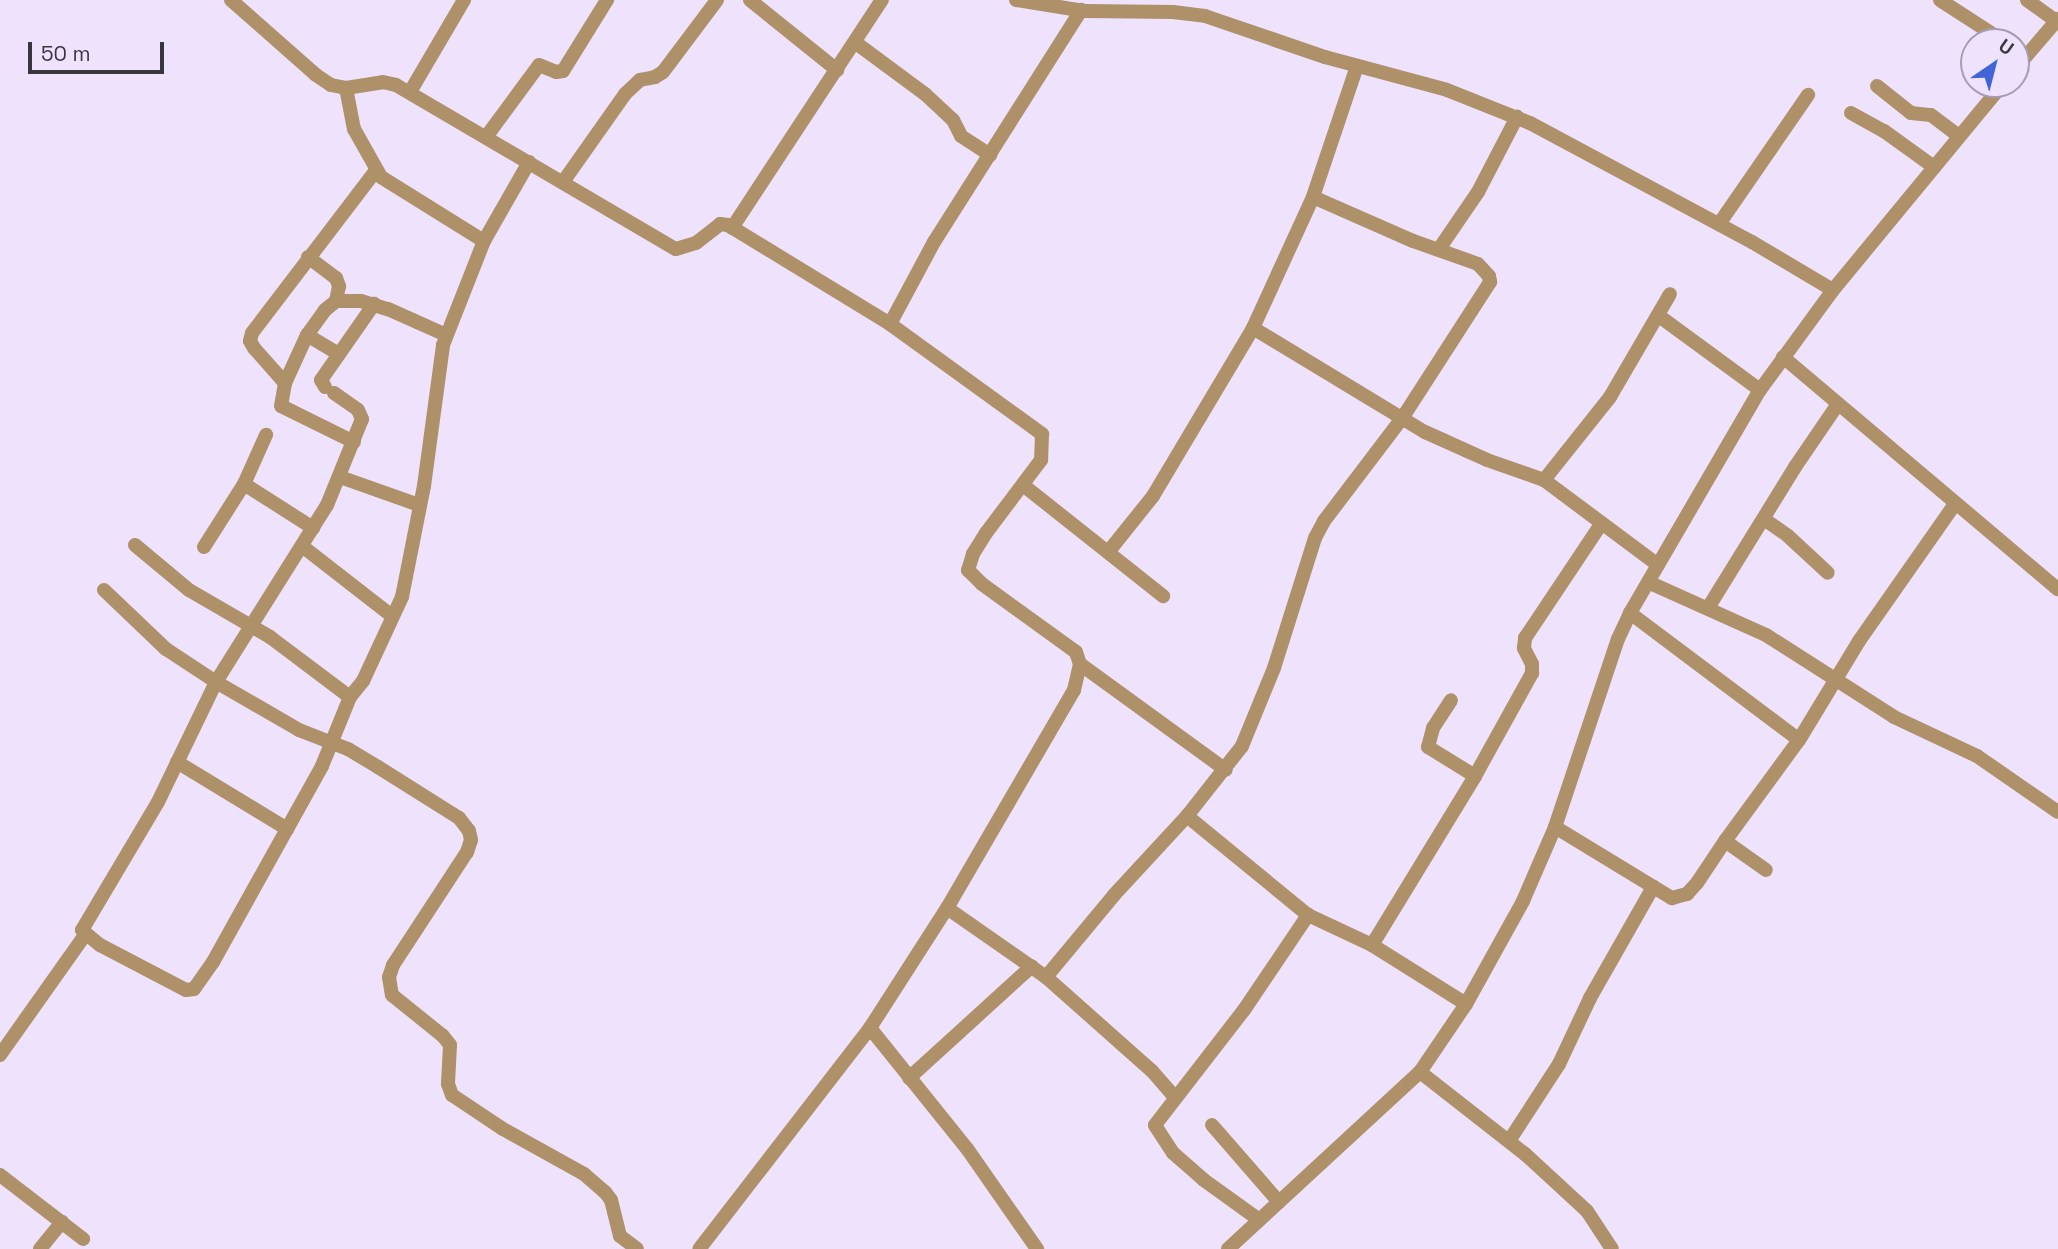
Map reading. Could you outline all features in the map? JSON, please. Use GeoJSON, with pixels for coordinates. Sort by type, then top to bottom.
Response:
{"type":"FeatureCollection","features":[{"type":"Feature","properties":{"kind":"street"},"geometry":{"type":"LineString","coordinates":[[231,0],[331,85],[346,88],[383,82],[410,92],[676,249],[696,243],[720,224],[732,228],[890,324],[1039,429],[1044,438],[1043,454],[986,533],[973,554],[968,570],[982,584],[1076,652],[1080,664],[1074,690],[947,908],[870,1028],[699,1249]]}},
{"type":"Feature","properties":{"kind":"street"},"geometry":{"type":"LineString","coordinates":[[410,92],[464,0]]}},
{"type":"Feature","properties":{"kind":"street"},"geometry":{"type":"LineString","coordinates":[[485,137],[539,65],[563,71],[607,0]]}},
{"type":"Feature","properties":{"kind":"street"},"geometry":{"type":"LineString","coordinates":[[563,182],[625,93],[640,80],[655,78],[663,72],[717,0]]}},
{"type":"Feature","properties":{"kind":"street"},"geometry":{"type":"LineString","coordinates":[[750,0],[837,70]]}},
{"type":"Feature","properties":{"kind":"street"},"geometry":{"type":"LineString","coordinates":[[732,228],[882,0]]}},
{"type":"Feature","properties":{"kind":"street"},"geometry":{"type":"LineString","coordinates":[[1016,0],[1081,10],[1173,12],[1205,16],[1357,66],[1447,90],[1517,117],[1719,223],[1833,290]]}},
{"type":"Feature","properties":{"kind":"street"},"geometry":{"type":"LineString","coordinates":[[1940,0],[1983,28]]}},
{"type":"Feature","properties":{"kind":"street"},"geometry":{"type":"LineString","coordinates":[[2027,0],[2057,20],[2030,48]]}},
{"type":"Feature","properties":{"kind":"street"},"geometry":{"type":"LineString","coordinates":[[890,324],[934,242],[1081,10]]}},
{"type":"Feature","properties":{"kind":"street"},"geometry":{"type":"LineString","coordinates":[[856,43],[902,75],[953,120],[961,136],[990,155]]}},
{"type":"Feature","properties":{"kind":"street"},"geometry":{"type":"LineString","coordinates":[[1109,551],[1153,496],[1253,328],[1313,197],[1357,66]]}},
{"type":"Feature","properties":{"kind":"street"},"geometry":{"type":"LineString","coordinates":[[1877,86],[1911,113],[1931,115],[1959,136]]}},
{"type":"Feature","properties":{"kind":"street"},"geometry":{"type":"LineString","coordinates":[[346,88],[354,129],[376,170],[387,181],[484,241]]}},
{"type":"Feature","properties":{"kind":"street"},"geometry":{"type":"LineString","coordinates":[[1719,223],[1808,95]]}},
{"type":"Feature","properties":{"kind":"street"},"geometry":{"type":"LineString","coordinates":[[1228,1249],[1420,1072],[1466,1004],[1523,901],[1555,827],[1618,639],[1630,613],[1760,390],[1783,357],[1833,290],[1991,98]]}},
{"type":"Feature","properties":{"kind":"street"},"geometry":{"type":"LineString","coordinates":[[1851,113],[1884,131],[1934,167]]}},
{"type":"Feature","properties":{"kind":"street"},"geometry":{"type":"LineString","coordinates":[[1439,249],[1489,173],[1517,117]]}},
{"type":"Feature","properties":{"kind":"street"},"geometry":{"type":"LineString","coordinates":[[374,304],[321,380],[360,414],[362,419],[340,477],[313,528],[216,682],[158,802],[82,930],[85,935],[150,973],[186,990],[194,989],[214,962],[287,828],[332,744],[350,697],[363,681],[404,588],[419,505],[434,394],[446,335],[484,241],[529,162]]}},
{"type":"Feature","properties":{"kind":"street"},"geometry":{"type":"LineString","coordinates":[[285,383],[250,341],[255,327],[376,170]]}},
{"type":"Feature","properties":{"kind":"street"},"geometry":{"type":"LineString","coordinates":[[1046,977],[1114,895],[1226,770],[1251,729],[1315,538],[1324,521],[1403,417],[1490,282],[1489,276],[1478,264],[1377,226],[1313,197]]}},
{"type":"Feature","properties":{"kind":"street"},"geometry":{"type":"LineString","coordinates":[[308,257],[336,278],[339,286],[336,301],[325,310],[307,335],[285,383],[281,406],[354,442]]}},
{"type":"Feature","properties":{"kind":"street"},"geometry":{"type":"LineString","coordinates":[[1544,480],[1610,397],[1670,294]]}},
{"type":"Feature","properties":{"kind":"street"},"geometry":{"type":"LineString","coordinates":[[336,301],[374,304],[446,335]]}},
{"type":"Feature","properties":{"kind":"street"},"geometry":{"type":"LineString","coordinates":[[1659,316],[1760,390]]}},
{"type":"Feature","properties":{"kind":"street"},"geometry":{"type":"LineString","coordinates":[[1253,328],[1464,450],[1544,480],[1658,565]]}},
{"type":"Feature","properties":{"kind":"street"},"geometry":{"type":"LineString","coordinates":[[307,335],[339,354]]}},
{"type":"Feature","properties":{"kind":"street"},"geometry":{"type":"LineString","coordinates":[[1783,357],[2058,589]]}},
{"type":"Feature","properties":{"kind":"street"},"geometry":{"type":"LineString","coordinates":[[1708,608],[1838,404]]}},
{"type":"Feature","properties":{"kind":"street"},"geometry":{"type":"LineString","coordinates":[[204,547],[244,484],[266,435]]}},
{"type":"Feature","properties":{"kind":"street"},"geometry":{"type":"LineString","coordinates":[[340,477],[419,505]]}},
{"type":"Feature","properties":{"kind":"street"},"geometry":{"type":"LineString","coordinates":[[244,484],[313,528]]}},
{"type":"Feature","properties":{"kind":"street"},"geometry":{"type":"LineString","coordinates":[[1023,485],[1163,596]]}},
{"type":"Feature","properties":{"kind":"street"},"geometry":{"type":"LineString","coordinates":[[1555,827],[1672,898],[1687,894],[1798,740],[1836,677],[1955,504]]}},
{"type":"Feature","properties":{"kind":"street"},"geometry":{"type":"LineString","coordinates":[[1763,519],[1788,536],[1828,573]]}},
{"type":"Feature","properties":{"kind":"street"},"geometry":{"type":"LineString","coordinates":[[1372,945],[1475,776],[1532,673],[1532,664],[1524,648],[1525,638],[1601,524]]}},
{"type":"Feature","properties":{"kind":"street"},"geometry":{"type":"LineString","coordinates":[[135,545],[170,571],[189,590],[285,647],[350,697]]}},
{"type":"Feature","properties":{"kind":"street"},"geometry":{"type":"LineString","coordinates":[[302,546],[391,616]]}},
{"type":"Feature","properties":{"kind":"street"},"geometry":{"type":"LineString","coordinates":[[1648,582],[1766,635],[1836,677],[1858,696],[1894,717],[1977,756],[2058,812]]}},
{"type":"Feature","properties":{"kind":"street"},"geometry":{"type":"LineString","coordinates":[[104,590],[166,649],[216,682],[299,730],[348,749],[459,818],[470,831],[471,840],[467,852],[393,965],[389,977],[392,995],[443,1036],[450,1045],[448,1084],[452,1095],[503,1129],[584,1174],[611,1200],[620,1236],[637,1249]]}},
{"type":"Feature","properties":{"kind":"street"},"geometry":{"type":"LineString","coordinates":[[1630,613],[1798,740]]}},
{"type":"Feature","properties":{"kind":"street"},"geometry":{"type":"LineString","coordinates":[[1080,664],[1226,770]]}},
{"type":"Feature","properties":{"kind":"street"},"geometry":{"type":"LineString","coordinates":[[1451,700],[1433,728],[1428,747],[1475,776]]}},
{"type":"Feature","properties":{"kind":"street"},"geometry":{"type":"LineString","coordinates":[[177,762],[287,828]]}},
{"type":"Feature","properties":{"kind":"street"},"geometry":{"type":"LineString","coordinates":[[1187,816],[1307,915],[1372,945],[1466,1004]]}},
{"type":"Feature","properties":{"kind":"street"},"geometry":{"type":"LineString","coordinates":[[1726,841],[1766,870]]}},
{"type":"Feature","properties":{"kind":"street"},"geometry":{"type":"LineString","coordinates":[[1508,1142],[1559,1064],[1590,998],[1653,887]]}},
{"type":"Feature","properties":{"kind":"street"},"geometry":{"type":"LineString","coordinates":[[947,908],[1046,977],[1153,1071],[1175,1097]]}},
{"type":"Feature","properties":{"kind":"street"},"geometry":{"type":"LineString","coordinates":[[1258,1219],[1204,1180],[1173,1153],[1159,1132],[1156,1120],[1244,1010],[1307,915]]}},
{"type":"Feature","properties":{"kind":"street"},"geometry":{"type":"LineString","coordinates":[[0,1055],[85,935]]}},
{"type":"Feature","properties":{"kind":"street"},"geometry":{"type":"LineString","coordinates":[[909,1078],[1032,966]]}},
{"type":"Feature","properties":{"kind":"street"},"geometry":{"type":"LineString","coordinates":[[870,1028],[968,1150],[1037,1249]]}},
{"type":"Feature","properties":{"kind":"street"},"geometry":{"type":"LineString","coordinates":[[1420,1072],[1508,1142],[1587,1211],[1612,1249]]}},
{"type":"Feature","properties":{"kind":"street"},"geometry":{"type":"LineString","coordinates":[[1212,1125],[1279,1202]]}},
{"type":"Feature","properties":{"kind":"street"},"geometry":{"type":"LineString","coordinates":[[0,1175],[83,1239]]}},
{"type":"Feature","properties":{"kind":"street"},"geometry":{"type":"LineString","coordinates":[[40,1249],[62,1222]]}}]}
